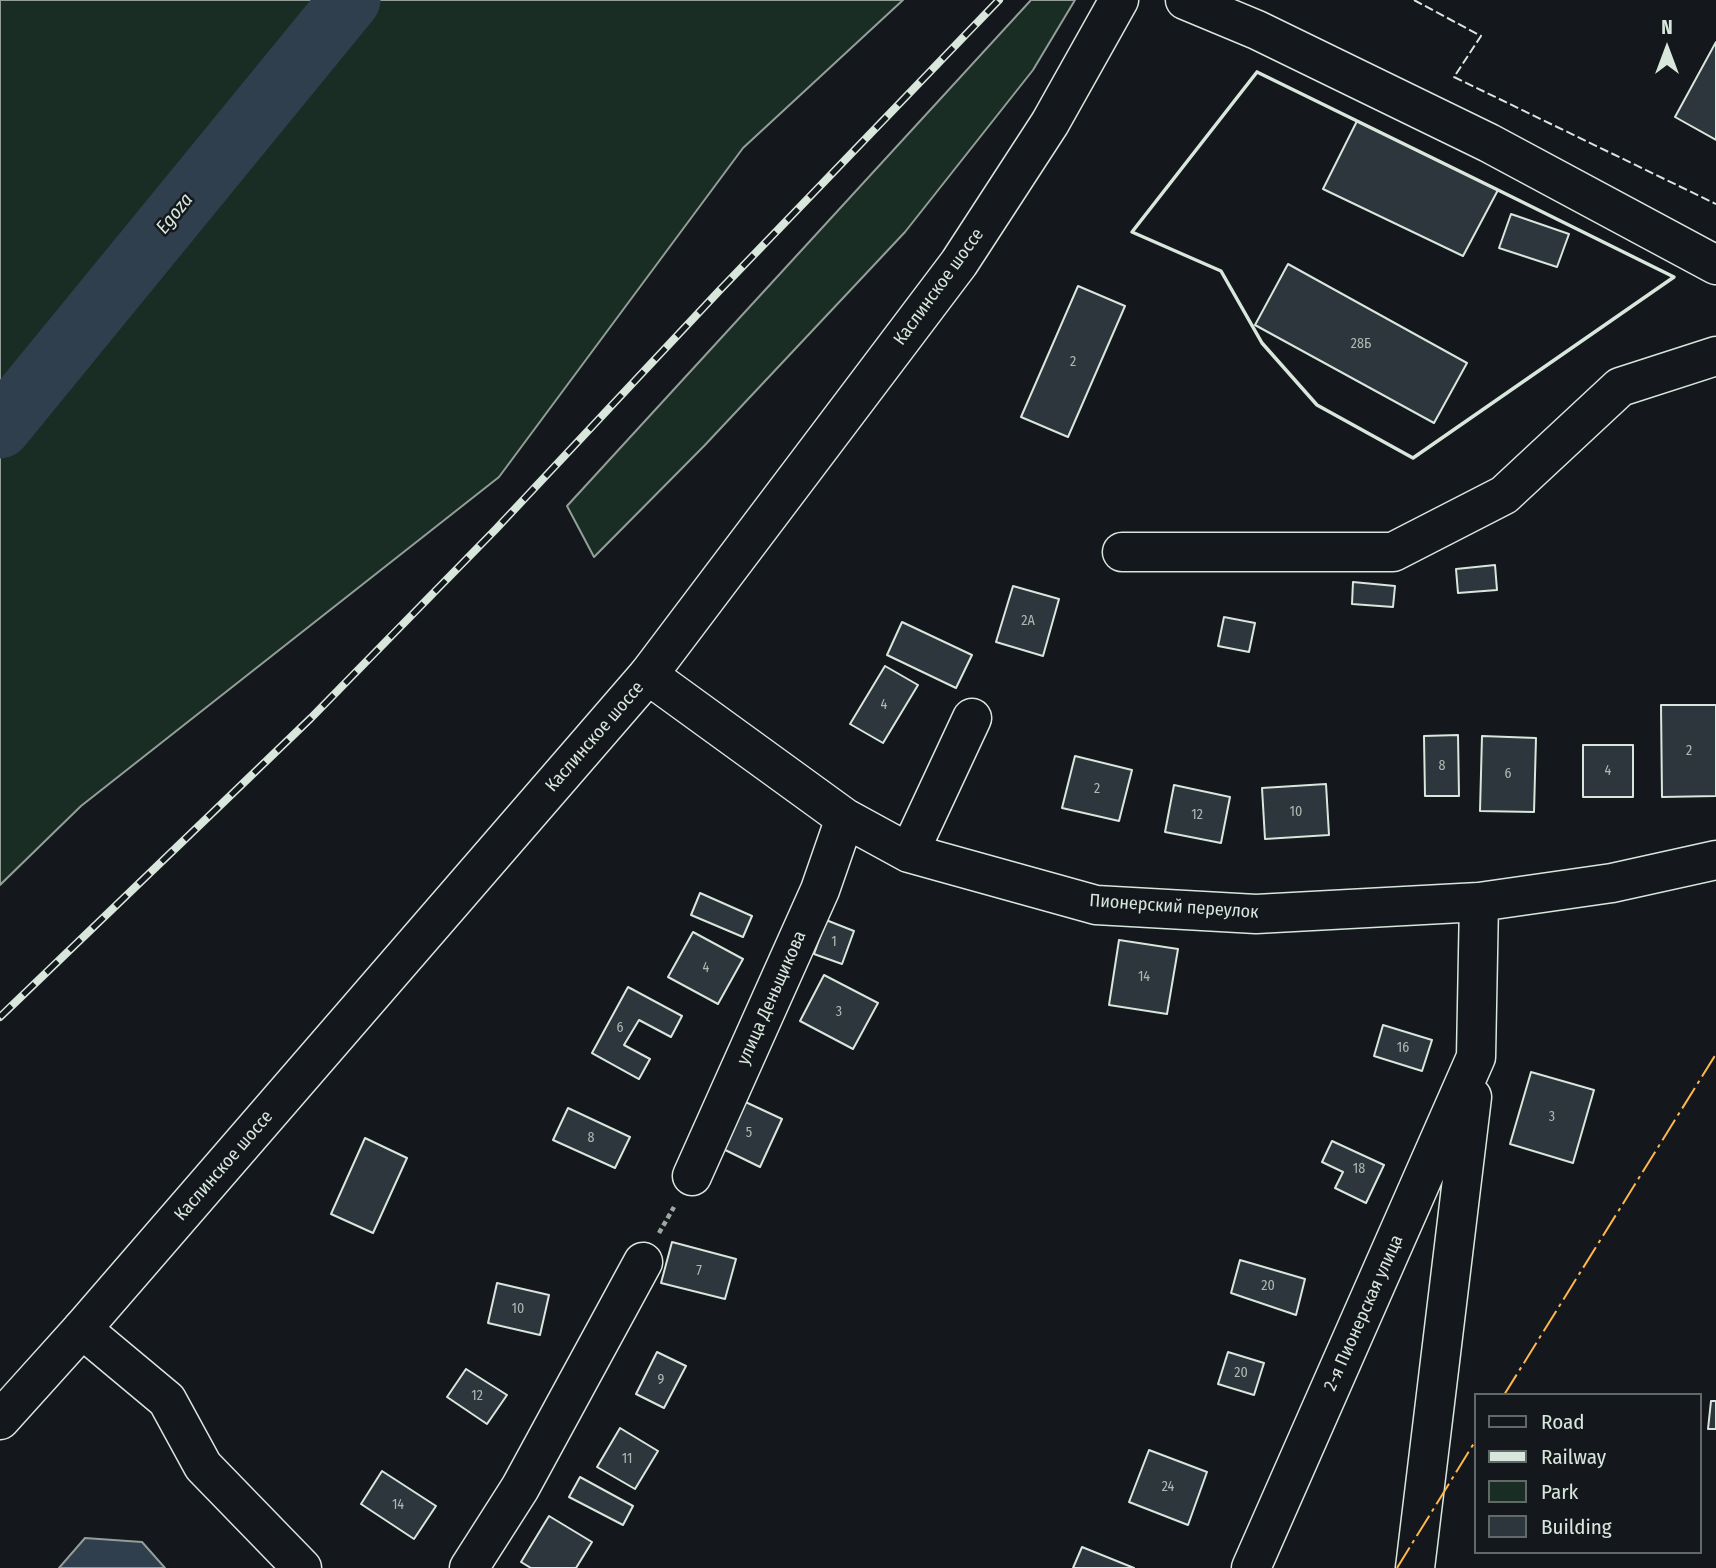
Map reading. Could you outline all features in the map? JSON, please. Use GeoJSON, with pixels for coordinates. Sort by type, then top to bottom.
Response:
{"type":"FeatureCollection","features":[{"type":"Feature","properties":{"kind":"street","name":"Каслинское шоссе"},"geometry":{"type":"LineString","coordinates":[[0,1420],[82,1329],[648,675],[959,263],[1050,123],[1119,0]]}},
{"type":"Feature","properties":{"kind":"street"},"geometry":{"type":"LineString","coordinates":[[1185,0],[1257,30],[1489,143],[1716,264]]}},
{"type":"Feature","properties":{"kind":"street"},"geometry":{"type":"LineString","coordinates":[[1122,552],[1393,552],[1504,495],[1620,387],[1716,356]]}},
{"type":"Feature","properties":{"kind":"street","name":"Пионерский переулок"},"geometry":{"type":"LineString","coordinates":[[648,675],[845,818],[909,853],[1096,905],[1256,914],[1479,902],[1612,883],[1716,860]]}},
{"type":"Feature","properties":{"kind":"street"},"geometry":{"type":"LineString","coordinates":[[909,853],[972,718]]}},
{"type":"Feature","properties":{"kind":"street","name":"улица Деньщикова"},"geometry":{"type":"LineString","coordinates":[[692,1176],[820,890],[845,818]]}},
{"type":"Feature","properties":{"kind":"street","name":"2-я Пионерская улица"},"geometry":{"type":"LineString","coordinates":[[1415,1568],[1476,1057],[1479,902]]}},
{"type":"Feature","properties":{"kind":"street","name":"2-я Пионерская улица"},"geometry":{"type":"LineString","coordinates":[[1251,1568],[1476,1057]]}},
{"type":"Feature","properties":{"kind":"street"},"geometry":{"type":"LineString","coordinates":[[470,1568],[520,1488],[643,1262]]}},
{"type":"Feature","properties":{"kind":"street"},"geometry":{"type":"LineString","coordinates":[[82,1329],[167,1400],[203,1466],[302,1568]]}},
{"type":"Feature","properties":{"kind":"path"},"geometry":{"type":"LineString","coordinates":[[643,1262],[692,1176]]}},
{"type":"Feature","properties":{"kind":"green space"},"geometry":{"type":"Polygon","coordinates":[[[0,0],[903,0],[743,148],[499,477],[81,806],[0,885],[0,0]]]}},
{"type":"Feature","properties":{"kind":"green space"},"geometry":{"type":"Polygon","coordinates":[[[1031,0],[1075,0],[1033,70],[905,232],[704,446],[594,557],[567,506],[1031,0]]]}},
{"type":"Feature","properties":{"kind":"water"},"geometry":{"type":"Polygon","coordinates":[[[85,1538],[142,1542],[165,1568],[59,1568],[85,1538]]]}},
{"type":"Feature","properties":{"kind":"building"},"geometry":{"type":"Polygon","coordinates":[[[1716,42],[1716,140],[1675,117],[1716,42]]]}},
{"type":"Feature","properties":{"kind":"building"},"geometry":{"type":"Polygon","coordinates":[[[1357,121],[1498,190],[1463,256],[1323,189],[1357,121]]]}},
{"type":"Feature","properties":{"kind":"building"},"geometry":{"type":"Polygon","coordinates":[[[1511,214],[1569,234],[1557,267],[1499,248],[1511,214]]]}},
{"type":"Feature","properties":{"kind":"building"},"geometry":{"type":"Polygon","coordinates":[[[1288,264],[1467,363],[1434,423],[1255,325],[1288,264]]]}},
{"type":"Feature","properties":{"kind":"building"},"geometry":{"type":"Polygon","coordinates":[[[1078,286],[1125,306],[1068,437],[1021,417],[1078,286]]]}},
{"type":"Feature","properties":{"kind":"building"},"geometry":{"type":"Polygon","coordinates":[[[1495,565],[1497,590],[1458,593],[1456,569],[1495,565]]]}},
{"type":"Feature","properties":{"kind":"building"},"geometry":{"type":"Polygon","coordinates":[[[1353,582],[1395,586],[1393,607],[1352,604],[1353,582]]]}},
{"type":"Feature","properties":{"kind":"building"},"geometry":{"type":"Polygon","coordinates":[[[1013,586],[1059,599],[1043,656],[996,642],[1013,586]]]}},
{"type":"Feature","properties":{"kind":"building"},"geometry":{"type":"Polygon","coordinates":[[[1224,617],[1255,623],[1249,652],[1218,646],[1224,617]]]}},
{"type":"Feature","properties":{"kind":"building"},"geometry":{"type":"Polygon","coordinates":[[[902,622],[972,655],[956,688],[887,655],[902,622]]]}},
{"type":"Feature","properties":{"kind":"building"},"geometry":{"type":"Polygon","coordinates":[[[885,666],[918,685],[883,743],[850,724],[885,666]]]}},
{"type":"Feature","properties":{"kind":"building"},"geometry":{"type":"Polygon","coordinates":[[[1661,705],[1716,705],[1716,796],[1662,797],[1661,705]]]}},
{"type":"Feature","properties":{"kind":"building"},"geometry":{"type":"Polygon","coordinates":[[[1458,735],[1459,796],[1425,796],[1424,736],[1458,735]]]}},
{"type":"Feature","properties":{"kind":"building"},"geometry":{"type":"Polygon","coordinates":[[[1482,736],[1536,738],[1534,812],[1480,811],[1482,736]]]}},
{"type":"Feature","properties":{"kind":"building"},"geometry":{"type":"Polygon","coordinates":[[[1583,745],[1633,745],[1633,797],[1583,797],[1583,745]]]}},
{"type":"Feature","properties":{"kind":"building"},"geometry":{"type":"Polygon","coordinates":[[[1075,756],[1132,770],[1119,821],[1062,808],[1075,756]]]}},
{"type":"Feature","properties":{"kind":"building"},"geometry":{"type":"Polygon","coordinates":[[[1326,784],[1329,835],[1265,839],[1262,788],[1326,784]]]}},
{"type":"Feature","properties":{"kind":"building"},"geometry":{"type":"Polygon","coordinates":[[[1174,785],[1230,797],[1221,843],[1165,832],[1174,785]]]}},
{"type":"Feature","properties":{"kind":"building"},"geometry":{"type":"Polygon","coordinates":[[[700,893],[752,916],[743,937],[691,915],[700,893]]]}},
{"type":"Feature","properties":{"kind":"building"},"geometry":{"type":"Polygon","coordinates":[[[826,920],[854,931],[842,964],[814,954],[826,920]]]}},
{"type":"Feature","properties":{"kind":"building"},"geometry":{"type":"Polygon","coordinates":[[[693,932],[743,959],[718,1004],[668,977],[693,932]]]}},
{"type":"Feature","properties":{"kind":"building"},"geometry":{"type":"Polygon","coordinates":[[[1119,940],[1178,949],[1167,1014],[1109,1005],[1119,940]]]}},
{"type":"Feature","properties":{"kind":"building"},"geometry":{"type":"Polygon","coordinates":[[[824,975],[878,1003],[853,1049],[800,1021],[824,975]]]}},
{"type":"Feature","properties":{"kind":"building"},"geometry":{"type":"Polygon","coordinates":[[[628,987],[682,1016],[671,1037],[639,1020],[624,1045],[650,1059],[639,1079],[592,1053],[628,987]]]}},
{"type":"Feature","properties":{"kind":"building"},"geometry":{"type":"Polygon","coordinates":[[[1383,1025],[1432,1040],[1422,1071],[1374,1056],[1383,1025]]]}},
{"type":"Feature","properties":{"kind":"building"},"geometry":{"type":"Polygon","coordinates":[[[1531,1072],[1594,1090],[1573,1163],[1510,1144],[1531,1072]]]}},
{"type":"Feature","properties":{"kind":"building"},"geometry":{"type":"Polygon","coordinates":[[[739,1099],[782,1119],[760,1167],[717,1146],[739,1099]]]}},
{"type":"Feature","properties":{"kind":"building"},"geometry":{"type":"Polygon","coordinates":[[[568,1108],[630,1137],[615,1168],[553,1140],[568,1108]]]}},
{"type":"Feature","properties":{"kind":"building"},"geometry":{"type":"Polygon","coordinates":[[[365,1138],[407,1158],[373,1233],[331,1214],[365,1138]]]}},
{"type":"Feature","properties":{"kind":"building"},"geometry":{"type":"Polygon","coordinates":[[[1332,1141],[1384,1165],[1366,1203],[1335,1188],[1343,1172],[1322,1162],[1332,1141]]]}},
{"type":"Feature","properties":{"kind":"building"},"geometry":{"type":"Polygon","coordinates":[[[672,1242],[736,1259],[725,1299],[661,1283],[672,1242]]]}},
{"type":"Feature","properties":{"kind":"building"},"geometry":{"type":"Polygon","coordinates":[[[1240,1260],[1305,1279],[1296,1315],[1231,1293],[1240,1260]]]}},
{"type":"Feature","properties":{"kind":"building"},"geometry":{"type":"Polygon","coordinates":[[[497,1283],[549,1295],[540,1335],[488,1323],[497,1283]]]}},
{"type":"Feature","properties":{"kind":"building"},"geometry":{"type":"Polygon","coordinates":[[[657,1352],[686,1366],[664,1408],[636,1394],[657,1352]]]}},
{"type":"Feature","properties":{"kind":"building"},"geometry":{"type":"Polygon","coordinates":[[[1228,1352],[1264,1363],[1254,1395],[1218,1384],[1228,1352]]]}},
{"type":"Feature","properties":{"kind":"building"},"geometry":{"type":"Polygon","coordinates":[[[466,1369],[507,1395],[487,1424],[447,1397],[466,1369]]]}},
{"type":"Feature","properties":{"kind":"building"},"geometry":{"type":"Polygon","coordinates":[[[1711,1401],[1716,1401],[1716,1429],[1708,1429],[1711,1401]]]}},
{"type":"Feature","properties":{"kind":"building"},"geometry":{"type":"Polygon","coordinates":[[[620,1428],[658,1451],[635,1489],[597,1467],[620,1428]]]}},
{"type":"Feature","properties":{"kind":"building"},"geometry":{"type":"Polygon","coordinates":[[[1149,1450],[1207,1472],[1188,1525],[1129,1502],[1149,1450]]]}},
{"type":"Feature","properties":{"kind":"building"},"geometry":{"type":"Polygon","coordinates":[[[382,1471],[436,1506],[414,1539],[361,1504],[382,1471]]]}},
{"type":"Feature","properties":{"kind":"building"},"geometry":{"type":"Polygon","coordinates":[[[580,1477],[633,1506],[623,1525],[569,1497],[580,1477]]]}},
{"type":"Feature","properties":{"kind":"building"},"geometry":{"type":"Polygon","coordinates":[[[549,1516],[592,1542],[576,1568],[531,1568],[521,1562],[549,1516]]]}},
{"type":"Feature","properties":{"kind":"building"},"geometry":{"type":"Polygon","coordinates":[[[1082,1547],[1134,1568],[1073,1568],[1082,1547]]]}},
{"type":"Feature","properties":{"kind":"waterway","name":"Egoza"},"geometry":{"type":"LineString","coordinates":[[0,428],[350,0]]}},
{"type":"Feature","properties":{"kind":"railway"},"geometry":{"type":"LineString","coordinates":[[0,1017],[311,718],[496,529],[719,291],[999,0]]}},
{"type":"Feature","properties":{"kind":"fence"},"geometry":{"type":"LineString","coordinates":[[1414,0],[1481,36],[1454,77],[1716,204]]}},
{"type":"Feature","properties":{"kind":"wall"},"geometry":{"type":"LineString","coordinates":[[1257,72],[1498,190],[1674,277],[1413,458],[1317,405],[1262,343],[1221,271],[1132,232],[1257,72]]}},
{"type":"Feature","properties":{"kind":"power"},"geometry":{"type":"LineString","coordinates":[[1505,1393],[1716,1054]]}},
{"type":"Feature","properties":{"kind":"power"},"geometry":{"type":"LineString","coordinates":[[1397,1568],[1474,1443]]}}]}
